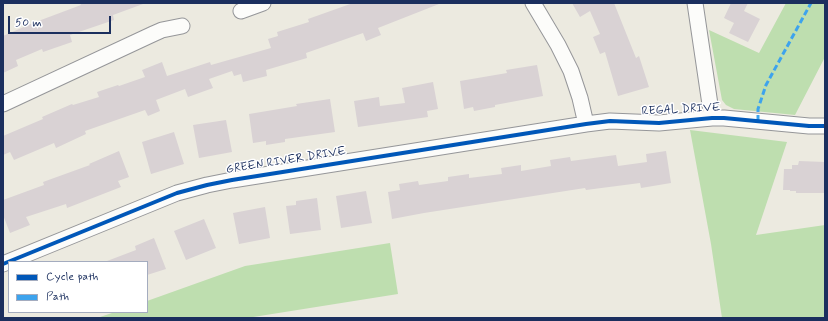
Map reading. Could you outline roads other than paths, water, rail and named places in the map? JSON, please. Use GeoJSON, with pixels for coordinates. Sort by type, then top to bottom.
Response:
{"type":"FeatureCollection","features":[{"type":"Feature","properties":{"kind":"street"},"geometry":{"type":"LineString","coordinates":[[241,11],[263,3]]}},
{"type":"Feature","properties":{"kind":"street"},"geometry":{"type":"LineString","coordinates":[[533,3],[558,45],[571,71],[580,98],[586,124]]}},
{"type":"Feature","properties":{"kind":"street"},"geometry":{"type":"LineString","coordinates":[[695,3],[712,118]]}},
{"type":"Feature","properties":{"kind":"street"},"geometry":{"type":"LineString","coordinates":[[3,104],[162,30],[182,26]]}},
{"type":"Feature","properties":{"kind":"street","name":"REGAL DRIVE"},"geometry":{"type":"LineString","coordinates":[[586,124],[610,121],[659,123],[712,118],[825,126]]}},
{"type":"Feature","properties":{"kind":"street","name":"GREEN RIVER DRIVE"},"geometry":{"type":"LineString","coordinates":[[10,261],[177,193],[207,185],[239,178],[586,124]]}}]}
